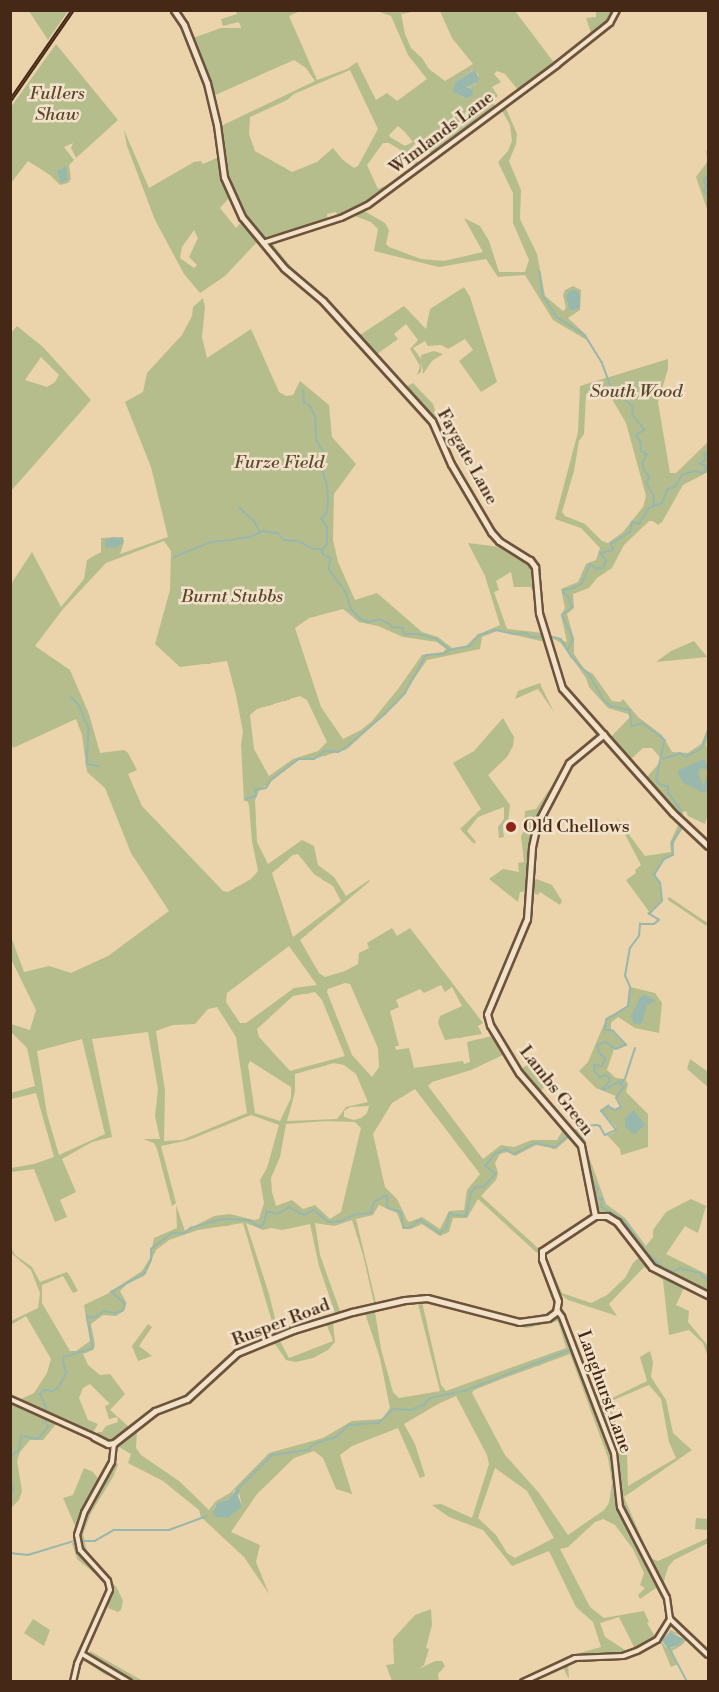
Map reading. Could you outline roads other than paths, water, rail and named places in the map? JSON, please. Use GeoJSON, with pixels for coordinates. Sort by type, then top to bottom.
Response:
{"type":"FeatureCollection","features":[{"type":"Feature","properties":{"kind":"street","name":"Faygate Lane"},"geometry":{"type":"LineString","coordinates":[[174,10],[187,33],[210,92],[225,181],[241,215],[286,270],[323,301],[432,421],[451,464],[491,532],[502,543],[534,564],[539,610],[562,688],[681,820],[708,846]]}},
{"type":"Feature","properties":{"kind":"street","name":"Wimlands Lane"},"geometry":{"type":"LineString","coordinates":[[262,243],[341,218],[368,205],[557,65],[610,22],[617,10]]}},
{"type":"Feature","properties":{"kind":"street","name":"Lambs Green"},"geometry":{"type":"LineString","coordinates":[[595,1216],[584,1153],[573,1133],[519,1073],[490,1025],[487,1014],[527,919],[533,842],[537,824],[568,763],[604,734]]}},
{"type":"Feature","properties":{"kind":"street"},"geometry":{"type":"LineString","coordinates":[[556,1310],[556,1294],[542,1259],[542,1251],[595,1216],[606,1216],[617,1222],[652,1267],[708,1295]]}},
{"type":"Feature","properties":{"kind":"street","name":"Rusper Road"},"geometry":{"type":"LineString","coordinates":[[114,1443],[155,1411],[178,1404],[190,1397],[237,1353],[312,1323],[376,1305],[420,1298],[438,1299],[522,1323],[545,1319],[556,1310]]}},
{"type":"Feature","properties":{"kind":"street","name":"Langhurst Lane"},"geometry":{"type":"LineString","coordinates":[[556,1310],[562,1317],[613,1448],[621,1509],[667,1598],[670,1619]]}},
{"type":"Feature","properties":{"kind":"street"},"geometry":{"type":"LineString","coordinates":[[10,1399],[108,1443],[114,1443],[112,1462],[84,1512],[77,1535],[80,1550],[110,1585],[76,1664],[73,1682]]}},
{"type":"Feature","properties":{"kind":"street"},"geometry":{"type":"LineString","coordinates":[[523,1682],[575,1658],[628,1655],[655,1641],[670,1619],[708,1655]]}},
{"type":"Feature","properties":{"kind":"street"},"geometry":{"type":"LineString","coordinates":[[666,1626],[675,1624]]}},
{"type":"Feature","properties":{"kind":"street"},"geometry":{"type":"LineString","coordinates":[[82,1654],[129,1682]]}},
{"type":"Feature","properties":{"kind":"water"},"geometry":{"type":"Polygon","coordinates":[[[474,70],[479,77],[477,83],[466,87],[473,89],[472,96],[465,98],[453,92],[455,82],[474,70]]]}},
{"type":"Feature","properties":{"kind":"water"},"geometry":{"type":"Polygon","coordinates":[[[66,166],[68,180],[61,183],[57,171],[66,166]]]}},
{"type":"Feature","properties":{"kind":"water"},"geometry":{"type":"Polygon","coordinates":[[[571,290],[578,291],[580,296],[580,307],[573,311],[569,309],[566,296],[571,290]]]}},
{"type":"Feature","properties":{"kind":"water"},"geometry":{"type":"Polygon","coordinates":[[[112,537],[123,539],[123,543],[115,548],[105,547],[105,541],[112,537]]]}},
{"type":"Feature","properties":{"kind":"water"},"geometry":{"type":"Polygon","coordinates":[[[704,759],[708,770],[701,768],[698,772],[703,786],[708,773],[708,789],[704,793],[683,783],[677,771],[704,759]]]}},
{"type":"Feature","properties":{"kind":"water"},"geometry":{"type":"Polygon","coordinates":[[[645,995],[656,1001],[647,1005],[642,1023],[634,1024],[631,1016],[640,997],[645,995]]]}},
{"type":"Feature","properties":{"kind":"water"},"geometry":{"type":"Polygon","coordinates":[[[634,1110],[645,1125],[634,1135],[625,1126],[625,1118],[634,1110]]]}},
{"type":"Feature","properties":{"kind":"water"},"geometry":{"type":"Polygon","coordinates":[[[238,1487],[240,1489],[238,1496],[242,1506],[228,1518],[216,1517],[213,1512],[217,1503],[229,1499],[238,1487]]]}},
{"type":"Feature","properties":{"kind":"water"},"geometry":{"type":"Polygon","coordinates":[[[670,1632],[684,1639],[677,1646],[667,1648],[662,1640],[670,1632]]]}},
{"type":"Feature","properties":{"kind":"waterway"},"geometry":{"type":"LineString","coordinates":[[708,176],[704,181],[707,186],[704,190],[708,196]]}},
{"type":"Feature","properties":{"kind":"waterway"},"geometry":{"type":"LineString","coordinates":[[540,272],[543,295],[557,317],[585,335],[602,362],[611,387],[621,388],[623,398],[633,406],[633,415],[645,430],[636,436],[641,442],[641,451],[647,454],[643,463],[644,470],[650,477],[647,483],[654,496],[654,506]]}},
{"type":"Feature","properties":{"kind":"waterway"},"geometry":{"type":"LineString","coordinates":[[234,539],[250,537],[263,531],[278,533],[284,540],[298,541],[314,549],[323,549],[327,544],[327,527],[321,519],[326,514],[327,486],[320,463],[326,458],[316,440],[315,417],[310,406],[304,403],[303,390]]}},
{"type":"Feature","properties":{"kind":"waterway"},"geometry":{"type":"LineString","coordinates":[[568,649],[573,639],[562,615],[572,607],[568,597],[563,593],[564,590],[582,583],[590,564],[597,569],[603,568],[606,561],[600,553],[613,550],[611,544],[630,532],[632,522],[639,524],[649,508],[662,503],[668,489],[675,487],[682,475],[695,471],[703,473],[707,467],[700,464],[705,460],[704,455],[708,453]]}},
{"type":"Feature","properties":{"kind":"waterway"},"geometry":{"type":"LineString","coordinates":[[239,507],[255,522],[259,530]]}},
{"type":"Feature","properties":{"kind":"waterway"},"geometry":{"type":"LineString","coordinates":[[174,557],[211,542],[232,540]]}},
{"type":"Feature","properties":{"kind":"waterway"},"geometry":{"type":"LineString","coordinates":[[322,550],[324,555],[331,558],[329,569],[346,592],[352,610],[362,620],[370,622],[379,619],[392,627],[403,628],[405,634],[419,634],[437,639],[450,650]]}},
{"type":"Feature","properties":{"kind":"waterway"},"geometry":{"type":"LineString","coordinates":[[246,799],[256,796],[255,790],[266,788],[271,780],[299,759],[314,759],[325,751],[338,752],[344,749],[385,714],[405,693],[426,655],[443,654],[450,650],[470,646],[479,635],[496,630],[544,637]]}},
{"type":"Feature","properties":{"kind":"waterway"},"geometry":{"type":"LineString","coordinates":[[549,636],[561,639],[572,657],[591,677],[603,699],[611,706],[630,710],[632,726],[643,723],[665,740],[657,779],[659,784],[669,787],[668,792],[681,810],[681,818]]}},
{"type":"Feature","properties":{"kind":"waterway"},"geometry":{"type":"LineString","coordinates":[[71,697],[79,705],[89,729],[87,764],[99,766]]}},
{"type":"Feature","properties":{"kind":"waterway"},"geometry":{"type":"LineString","coordinates":[[663,759],[680,753],[686,757],[702,748],[708,730]]}},
{"type":"Feature","properties":{"kind":"waterway"},"geometry":{"type":"LineString","coordinates":[[575,1133],[585,1126],[596,1125],[600,1126],[605,1135],[616,1130],[601,1111],[608,1106],[615,1110],[621,1107],[616,1098],[624,1087],[619,1082],[605,1090],[602,1089],[609,1082],[609,1078],[606,1075],[600,1078],[595,1072],[594,1065],[602,1066],[605,1059],[599,1053],[597,1045],[606,1042],[616,1049],[626,1045],[613,1031],[605,1030],[606,1020],[628,1006],[630,987],[625,976],[630,948],[639,936],[640,924],[654,924],[659,920],[649,914],[662,901],[660,883],[654,875],[664,859],[673,855],[672,842],[681,829],[681,823]]}},
{"type":"Feature","properties":{"kind":"waterway"},"geometry":{"type":"LineString","coordinates":[[625,1079],[635,1049]]}},
{"type":"Feature","properties":{"kind":"waterway"},"geometry":{"type":"LineString","coordinates":[[582,1129],[593,1181],[598,1189],[596,1198],[602,1199],[602,1207],[625,1221],[647,1253],[662,1266]]}},
{"type":"Feature","properties":{"kind":"waterway"},"geometry":{"type":"LineString","coordinates":[[10,1457],[19,1450],[21,1436],[38,1439],[48,1427],[44,1419],[46,1408],[40,1394],[44,1390],[53,1391],[59,1387],[66,1373],[64,1357],[93,1348],[87,1316],[94,1318],[104,1311],[115,1313],[122,1311],[125,1304],[111,1292],[145,1273],[151,1260],[151,1249],[172,1233],[184,1233],[191,1228],[223,1219],[248,1220],[260,1227],[264,1223],[267,1211],[278,1214],[289,1207],[304,1215],[314,1210],[329,1222],[342,1221],[354,1215],[371,1213],[374,1202],[387,1195],[388,1208],[401,1212],[404,1228],[409,1228],[420,1220],[440,1233],[447,1227],[449,1214],[466,1216],[471,1193],[476,1187],[483,1187],[496,1174],[485,1166],[495,1154],[506,1149],[514,1154],[536,1143],[555,1147],[570,1134]]}},
{"type":"Feature","properties":{"kind":"waterway"},"geometry":{"type":"LineString","coordinates":[[667,1269],[674,1272],[680,1268],[700,1273],[708,1281]]}},
{"type":"Feature","properties":{"kind":"waterway"},"geometry":{"type":"LineString","coordinates":[[240,1487],[272,1455],[308,1450],[314,1444],[336,1437],[349,1425],[379,1423],[393,1409],[411,1410],[424,1405],[430,1398],[464,1391],[570,1350]]}},
{"type":"Feature","properties":{"kind":"waterway"},"geometry":{"type":"LineString","coordinates":[[10,1471],[14,1491],[10,1496]]}},
{"type":"Feature","properties":{"kind":"waterway"},"geometry":{"type":"LineString","coordinates":[[79,1541],[95,1541],[114,1530],[169,1530],[207,1516]]}},
{"type":"Feature","properties":{"kind":"waterway"},"geometry":{"type":"LineString","coordinates":[[10,1553],[28,1555],[74,1541]]}},
{"type":"Feature","properties":{"kind":"waterway"},"geometry":{"type":"LineString","coordinates":[[669,1647],[688,1682]]}},
{"type":"Feature","properties":{"kind":"railway"},"geometry":{"type":"LineString","coordinates":[[10,101],[73,10]]}},
{"type":"Feature","properties":{"kind":"place","name":"Old Chellows"},"geometry":{"type":"Point","coordinates":[511,827]}},
{"type":"Feature","properties":{"kind":"park label","name":"Fullers Shaw"},"geometry":{"type":"Point","coordinates":[57,106]}},
{"type":"Feature","properties":{"kind":"park label","name":"South Wood"},"geometry":{"type":"Point","coordinates":[636,392]}},
{"type":"Feature","properties":{"kind":"park label","name":"Furze Field"},"geometry":{"type":"Point","coordinates":[279,463]}},
{"type":"Feature","properties":{"kind":"park label","name":"Burnt Stubbs"},"geometry":{"type":"Point","coordinates":[232,597]}}]}
